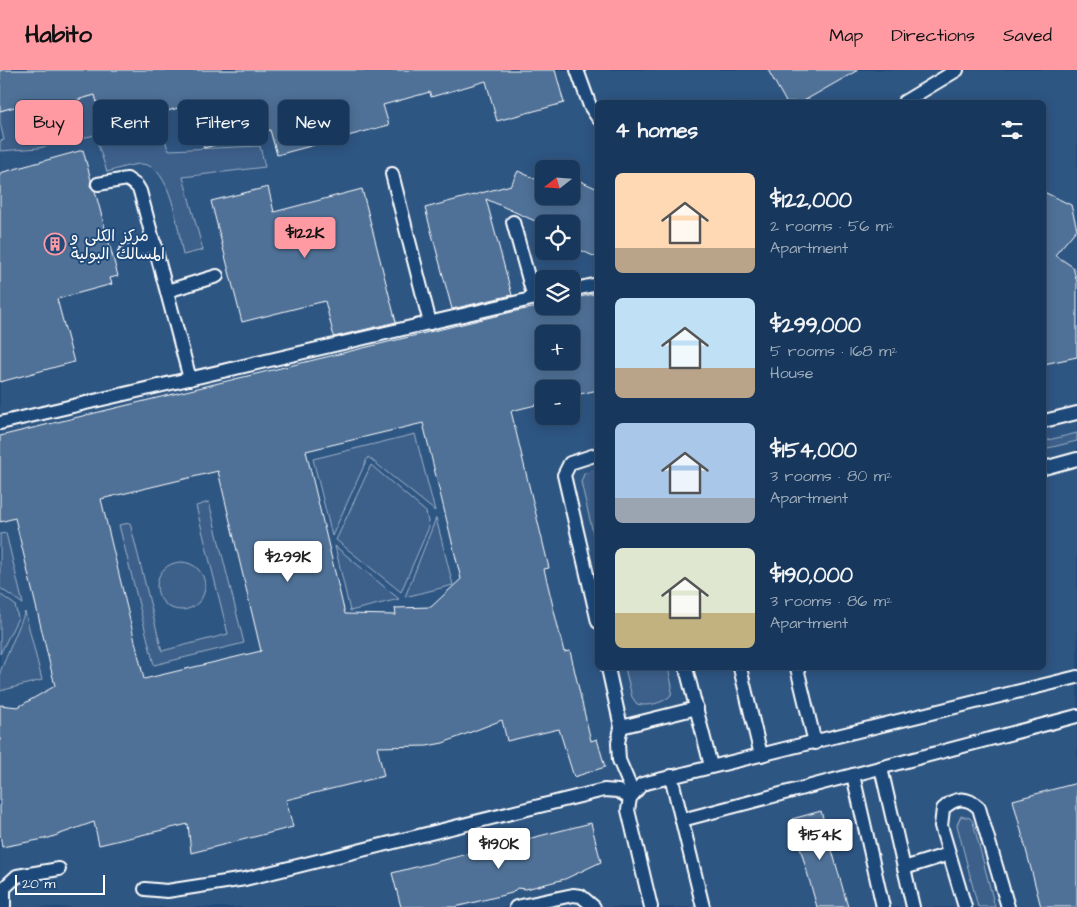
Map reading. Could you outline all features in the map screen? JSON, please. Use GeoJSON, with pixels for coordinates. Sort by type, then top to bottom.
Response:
{"type":"FeatureCollection","features":[{"type":"Feature","properties":{"kind":"lane"},"geometry":{"type":"LineString","coordinates":[[578,70],[590,106],[595,114]]}},
{"type":"Feature","properties":{"kind":"lane"},"geometry":{"type":"LineString","coordinates":[[907,100],[957,70]]}},
{"type":"Feature","properties":{"kind":"lane"},"geometry":{"type":"LineString","coordinates":[[392,174],[430,323]]}},
{"type":"Feature","properties":{"kind":"lane"},"geometry":{"type":"LineString","coordinates":[[98,184],[127,179],[137,186],[155,244],[190,379]]}},
{"type":"Feature","properties":{"kind":"lane"},"geometry":{"type":"LineString","coordinates":[[513,222],[535,285]]}},
{"type":"Feature","properties":{"kind":"lane"},"geometry":{"type":"LineString","coordinates":[[125,253],[155,244]]}},
{"type":"Feature","properties":{"kind":"lane"},"geometry":{"type":"LineString","coordinates":[[167,291],[217,276]]}},
{"type":"Feature","properties":{"kind":"lane"},"geometry":{"type":"LineString","coordinates":[[580,288],[595,285]]}},
{"type":"Feature","properties":{"kind":"lane"},"geometry":{"type":"LineString","coordinates":[[0,423],[535,298]]}},
{"type":"Feature","properties":{"kind":"lane"},"geometry":{"type":"LineString","coordinates":[[1046,421],[1077,413]]}},
{"type":"Feature","properties":{"kind":"lane"},"geometry":{"type":"LineString","coordinates":[[595,455],[570,463],[564,475],[595,609]]}},
{"type":"Feature","properties":{"kind":"lane"},"geometry":{"type":"LineString","coordinates":[[1046,467],[1077,459]]}},
{"type":"Feature","properties":{"kind":"lane"},"geometry":{"type":"LineString","coordinates":[[608,670],[621,727],[618,752],[621,768],[631,795],[629,816],[651,907]]}},
{"type":"Feature","properties":{"kind":"lane"},"geometry":{"type":"LineString","coordinates":[[687,670],[711,766]]}},
{"type":"Feature","properties":{"kind":"lane"},"geometry":{"type":"LineString","coordinates":[[740,670],[761,755]]}},
{"type":"Feature","properties":{"kind":"lane"},"geometry":{"type":"LineString","coordinates":[[797,670],[814,743]]}},
{"type":"Feature","properties":{"kind":"lane"},"geometry":{"type":"LineString","coordinates":[[631,795],[642,784],[671,776],[814,743],[1077,677]]}},
{"type":"Feature","properties":{"kind":"lane"},"geometry":{"type":"LineString","coordinates":[[621,727],[697,708]]}},
{"type":"Feature","properties":{"kind":"lane"},"geometry":{"type":"LineString","coordinates":[[682,820],[1077,716]]}},
{"type":"Feature","properties":{"kind":"lane"},"geometry":{"type":"LineString","coordinates":[[881,768],[914,907]]}},
{"type":"Feature","properties":{"kind":"lane"},"geometry":{"type":"LineString","coordinates":[[854,775],[883,907]]}},
{"type":"Feature","properties":{"kind":"lane"},"geometry":{"type":"LineString","coordinates":[[671,776],[703,907]]}},
{"type":"Feature","properties":{"kind":"lane"},"geometry":{"type":"LineString","coordinates":[[146,889],[167,891],[245,879],[604,790],[618,791],[631,795]]}},
{"type":"Feature","properties":{"kind":"lane"},"geometry":{"type":"LineString","coordinates":[[965,907],[949,854],[941,818],[943,809],[949,803],[965,799],[973,802],[983,816],[1008,907]]}},
{"type":"Feature","properties":{"kind":"lane"},"geometry":{"type":"LineString","coordinates":[[904,868],[949,854]]}},
{"type":"Feature","properties":{"kind":"lane"},"geometry":{"type":"LineString","coordinates":[[4,907],[4,888],[12,879],[17,876],[58,869]]}},
{"type":"Feature","properties":{"kind":"lane"},"geometry":{"type":"LineString","coordinates":[[516,907],[573,895],[589,900],[594,907]]}},
{"type":"Feature","properties":{"kind":"shaded area"},"geometry":{"type":"Polygon","coordinates":[[[0,70],[1077,70],[1077,907],[0,907],[0,70]]]}},
{"type":"Feature","properties":{"kind":"shaded area"},"geometry":{"type":"Polygon","coordinates":[[[95,95],[96,100],[93,100],[93,135],[83,138],[83,100],[77,100],[95,95]]]}},
{"type":"Feature","properties":{"kind":"shaded area"},"geometry":{"type":"Polygon","coordinates":[[[15,107],[15,145],[52,145],[0,151],[0,141],[4,140],[0,123],[0,111],[15,107]]]}},
{"type":"Feature","properties":{"kind":"shaded area"},"geometry":{"type":"Polygon","coordinates":[[[98,145],[167,145],[168,150],[260,146],[265,167],[183,177],[203,250],[183,255],[172,201],[167,187],[160,176],[152,168],[142,164],[107,172],[98,145]]]}},
{"type":"Feature","properties":{"kind":"shaded area"},"geometry":{"type":"Polygon","coordinates":[[[1077,433],[1077,441],[1046,449],[1046,441],[1077,433]]]}},
{"type":"Feature","properties":{"kind":"shaded area"},"geometry":{"type":"Polygon","coordinates":[[[415,434],[435,511],[368,457],[332,536],[313,459],[415,434]]]}},
{"type":"Feature","properties":{"kind":"shaded area"},"geometry":{"type":"Polygon","coordinates":[[[371,465],[426,512],[429,527],[401,592],[336,540],[371,465]]]}},
{"type":"Feature","properties":{"kind":"shaded area"},"geometry":{"type":"Polygon","coordinates":[[[595,470],[595,542],[581,482],[584,474],[595,470]]]}},
{"type":"Feature","properties":{"kind":"shaded area"},"geometry":{"type":"Polygon","coordinates":[[[209,502],[244,643],[154,665],[119,525],[130,523],[162,651],[228,634],[196,506],[209,502]]]}},
{"type":"Feature","properties":{"kind":"shaded area"},"geometry":{"type":"Polygon","coordinates":[[[436,518],[453,585],[405,597],[436,518]]]}},
{"type":"Feature","properties":{"kind":"shaded area"},"geometry":{"type":"Polygon","coordinates":[[[6,533],[23,604],[0,588],[0,534],[6,533]]]}},
{"type":"Feature","properties":{"kind":"shaded area"},"geometry":{"type":"Polygon","coordinates":[[[335,546],[399,599],[350,611],[335,546]]]}},
{"type":"Feature","properties":{"kind":"shaded area"},"geometry":{"type":"Polygon","coordinates":[[[181,562],[190,564],[198,569],[203,577],[205,586],[203,595],[198,603],[190,608],[181,610],[172,608],[164,603],[159,595],[157,586],[159,577],[164,569],[172,564],[181,562]]]}},
{"type":"Feature","properties":{"kind":"shaded area"},"geometry":{"type":"Polygon","coordinates":[[[0,594],[15,605],[18,618],[0,654],[0,594]]]}},
{"type":"Feature","properties":{"kind":"shaded area"},"geometry":{"type":"Polygon","coordinates":[[[25,612],[42,680],[0,691],[0,672],[25,612]]]}},
{"type":"Feature","properties":{"kind":"shaded area"},"geometry":{"type":"Polygon","coordinates":[[[625,670],[668,670],[672,686],[671,695],[668,698],[655,704],[646,705],[637,704],[632,697],[625,670]]]}},
{"type":"Feature","properties":{"kind":"shaded area"},"geometry":{"type":"Polygon","coordinates":[[[961,816],[970,818],[973,822],[995,907],[978,907],[957,825],[961,816]]]}},
{"type":"Feature","properties":{"kind":"building"},"geometry":{"type":"Polygon","coordinates":[[[0,70],[555,70],[564,103],[497,121],[486,81],[431,97],[430,92],[383,105],[389,125],[349,136],[349,100],[278,100],[278,145],[314,145],[277,155],[270,130],[268,131],[268,100],[178,100],[178,108],[168,111],[168,100],[96,100],[95,95],[77,100],[15,100],[15,107],[0,111],[0,70]]]}},
{"type":"Feature","properties":{"kind":"building"},"geometry":{"type":"Polygon","coordinates":[[[768,70],[858,70],[806,100],[785,100],[768,70]]]}},
{"type":"Feature","properties":{"kind":"building"},"geometry":{"type":"Polygon","coordinates":[[[203,145],[215,145],[204,148],[203,145]]]}},
{"type":"Feature","properties":{"kind":"building","name":"مركز الكلى و المسالك البولية"},"geometry":{"type":"Polygon","coordinates":[[[83,150],[91,180],[90,186],[95,191],[118,276],[110,278],[112,284],[57,299],[74,362],[0,382],[0,173],[83,150]]]}},
{"type":"Feature","properties":{"kind":"building"},"geometry":{"type":"Polygon","coordinates":[[[518,171],[535,179],[535,205],[580,205],[580,181],[595,188],[595,257],[580,250],[580,215],[535,215],[535,221],[486,199],[512,295],[452,309],[425,208],[511,185],[518,171]]]}},
{"type":"Feature","properties":{"kind":"building"},"geometry":{"type":"Polygon","coordinates":[[[268,187],[274,212],[362,189],[396,322],[334,337],[325,301],[242,322],[211,201],[268,187]]]}},
{"type":"Feature","properties":{"kind":"building"},"geometry":{"type":"Polygon","coordinates":[[[1046,193],[1071,205],[1077,229],[1055,255],[1073,267],[1077,282],[1077,357],[1046,364],[1046,193]]]}},
{"type":"Feature","properties":{"kind":"building"},"geometry":{"type":"Polygon","coordinates":[[[595,294],[595,391],[580,394],[580,380],[535,380],[535,405],[511,411],[549,568],[544,569],[564,652],[570,651],[591,741],[597,739],[605,767],[574,777],[559,729],[507,741],[502,720],[443,743],[427,746],[377,747],[384,776],[286,800],[293,827],[191,853],[188,824],[99,845],[94,822],[49,838],[2,847],[0,834],[0,705],[18,707],[55,686],[15,518],[0,522],[0,436],[535,308],[535,315],[580,315],[580,297],[595,294]],[[423,423],[306,451],[345,614],[396,615],[395,608],[431,607],[461,579],[423,423]],[[218,471],[101,499],[144,679],[261,651],[218,471]]]}},
{"type":"Feature","properties":{"kind":"building"},"geometry":{"type":"Polygon","coordinates":[[[1077,783],[1077,907],[1041,907],[1013,800],[1077,783]]]}},
{"type":"Feature","properties":{"kind":"building"},"geometry":{"type":"Polygon","coordinates":[[[821,811],[848,907],[817,907],[792,819],[821,811]]]}},
{"type":"Feature","properties":{"kind":"building"},"geometry":{"type":"Polygon","coordinates":[[[591,823],[601,862],[565,879],[526,889],[517,888],[512,893],[455,907],[401,907],[392,873],[591,823]]]}},
{"type":"Feature","properties":{"kind":"place","name":"مركز الكلى و المسالك البولية"},"geometry":{"type":"Point","coordinates":[55,244]}}]}
